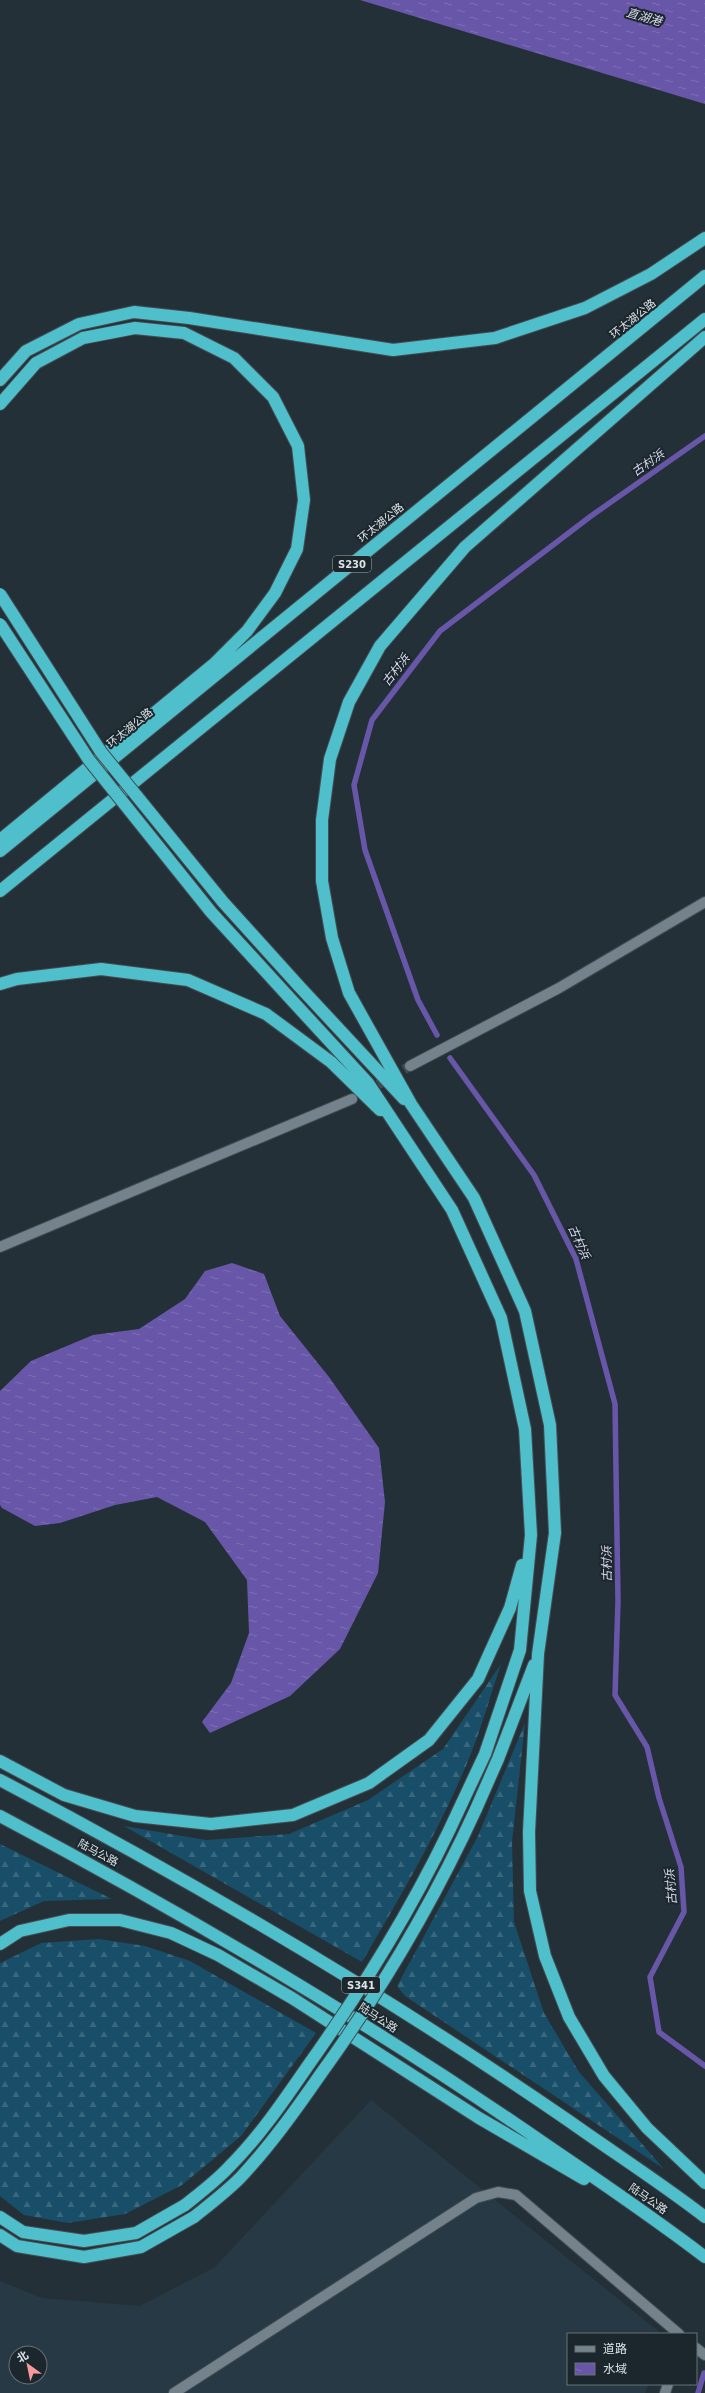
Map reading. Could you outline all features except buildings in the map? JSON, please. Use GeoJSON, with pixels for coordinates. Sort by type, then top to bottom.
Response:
{"type":"FeatureCollection","features":[{"type":"Feature","properties":{"kind":"highway"},"geometry":{"type":"LineString","coordinates":[[0,380],[26,351],[79,324],[134,312],[189,318],[393,350],[495,338],[585,308],[651,274],[705,238]]}},
{"type":"Feature","properties":{"kind":"highway","name":"环太湖公路"},"geometry":{"type":"LineString","coordinates":[[0,851],[705,276]]}},
{"type":"Feature","properties":{"kind":"highway","name":"S230"},"geometry":{"type":"LineString","coordinates":[[0,891],[705,319]]}},
{"type":"Feature","properties":{"kind":"highway"},"geometry":{"type":"LineString","coordinates":[[0,404],[36,363],[84,338],[135,328],[184,333],[234,358],[273,397],[298,446],[304,500],[297,549],[275,594],[247,631],[214,664],[0,840]]}},
{"type":"Feature","properties":{"kind":"highway"},"geometry":{"type":"LineString","coordinates":[[705,337],[464,547],[380,646],[349,702],[330,759],[322,820],[322,881],[332,938],[349,993],[411,1104],[474,1198],[525,1311],[550,1425],[555,1534],[538,1654],[529,1832],[530,1891],[545,1956],[569,2017],[604,2076],[647,2128],[705,2183]]}},
{"type":"Feature","properties":{"kind":"highway"},"geometry":{"type":"LineString","coordinates":[[0,594],[101,752],[223,902],[395,1091],[411,1104]]}},
{"type":"Feature","properties":{"kind":"highway"},"geometry":{"type":"LineString","coordinates":[[0,624],[89,760],[211,912],[368,1083],[452,1210],[501,1318],[525,1429],[531,1535],[520,1650],[485,1754],[440,1852],[386,1947],[327,2039],[265,2127],[228,2168],[185,2205],[136,2232],[84,2242],[23,2232],[0,2217]]}},
{"type":"Feature","properties":{"kind":"highway"},"geometry":{"type":"LineString","coordinates":[[0,984],[17,978],[100,969],[188,980],[266,1014],[331,1062],[374,1106],[391,1118]]}},
{"type":"Feature","properties":{"kind":"highway"},"geometry":{"type":"LineString","coordinates":[[0,1761],[64,1795],[135,1816],[211,1824],[293,1815],[369,1783],[429,1740],[478,1679],[510,1608],[531,1535]]}},
{"type":"Feature","properties":{"kind":"highway"},"geometry":{"type":"LineString","coordinates":[[0,2235],[17,2246],[84,2257],[141,2247],[194,2218],[239,2179],[277,2136],[340,2048],[399,1955],[453,1859],[498,1759],[538,1654]]}},
{"type":"Feature","properties":{"kind":"highway","name":"陆马公路"},"geometry":{"type":"LineString","coordinates":[[0,1780],[125,1846],[317,1957],[506,2078],[705,2218]]}},
{"type":"Feature","properties":{"kind":"highway","name":"陆马公路"},"geometry":{"type":"LineString","coordinates":[[0,1816],[110,1874],[301,1984],[488,2104],[666,2228],[705,2257]]}},
{"type":"Feature","properties":{"kind":"highway"},"geometry":{"type":"LineString","coordinates":[[0,1944],[20,1931],[69,1920],[120,1920],[171,1933],[218,1955],[292,1998],[479,2118],[666,2228]]}},
{"type":"Feature","properties":{"kind":"street"},"geometry":{"type":"LineString","coordinates":[[410,1066],[559,988],[705,902]]}},
{"type":"Feature","properties":{"kind":"street"},"geometry":{"type":"LineString","coordinates":[[0,1247],[352,1099]]}},
{"type":"Feature","properties":{"kind":"street"},"geometry":{"type":"LineString","coordinates":[[174,2393],[476,2198],[498,2192],[516,2195],[679,2333]]}},
{"type":"Feature","properties":{"kind":"street"},"geometry":{"type":"LineString","coordinates":[[697,2349],[705,2355]]}},
{"type":"Feature","properties":{"kind":"shaded area"},"geometry":{"type":"Polygon","coordinates":[[[371,2100],[661,2333],[567,2333],[567,2385],[649,2385],[645,2393],[0,2393],[0,2281],[42,2298],[140,2306],[215,2267],[371,2100]]]}},
{"type":"Feature","properties":{"kind":"green space"},"geometry":{"type":"Polygon","coordinates":[[[501,1664],[476,1740],[461,1778],[407,1885],[362,1962],[124,1826],[206,1840],[289,1834],[368,1800],[443,1749],[501,1664]]]}},
{"type":"Feature","properties":{"kind":"green space"},"geometry":{"type":"Polygon","coordinates":[[[525,1723],[512,1842],[514,1922],[544,2013],[579,2072],[664,2169],[405,1996],[397,1986],[478,1836],[525,1723]]]}},
{"type":"Feature","properties":{"kind":"green space"},"geometry":{"type":"Polygon","coordinates":[[[0,1844],[112,1899],[44,1901],[0,1921],[0,1844]]]}},
{"type":"Feature","properties":{"kind":"green space"},"geometry":{"type":"Polygon","coordinates":[[[99,1939],[145,1946],[190,1961],[316,2033],[241,2136],[182,2185],[125,2214],[68,2223],[24,2215],[0,2196],[0,1963],[41,1943],[99,1939]]]}},
{"type":"Feature","properties":{"kind":"water","name":"直湖港"},"geometry":{"type":"Polygon","coordinates":[[[360,0],[705,0],[705,104],[360,0]]]}},
{"type":"Feature","properties":{"kind":"water"},"geometry":{"type":"Polygon","coordinates":[[[232,1263],[264,1274],[280,1316],[329,1377],[379,1448],[385,1502],[378,1573],[340,1649],[290,1696],[210,1733],[202,1722],[231,1683],[249,1633],[247,1580],[205,1522],[157,1497],[115,1505],[60,1523],[35,1526],[2,1508],[0,1505],[0,1391],[31,1361],[93,1335],[139,1329],[185,1299],[205,1271],[232,1263]]]}},
{"type":"Feature","properties":{"kind":"waterway","name":"古村浜"},"geometry":{"type":"LineString","coordinates":[[437,1035],[418,1000],[365,850],[354,785],[372,720],[440,631],[591,516],[705,436]]}},
{"type":"Feature","properties":{"kind":"waterway","name":"古村浜"},"geometry":{"type":"LineString","coordinates":[[450,1058],[534,1175],[576,1259],[615,1404],[618,1601],[615,1695],[647,1747],[659,1798],[681,1867],[684,1912],[650,1977],[659,2032],[705,2066]]}},
{"type":"Feature","properties":{"kind":"waterway","name":"古村浜"},"geometry":{"type":"LineString","coordinates":[[698,2393],[704,2373]]}},
{"type":"Feature","properties":{"kind":"tunnel"},"geometry":{"type":"LineString","coordinates":[[365,1092],[410,1066]]}}]}
